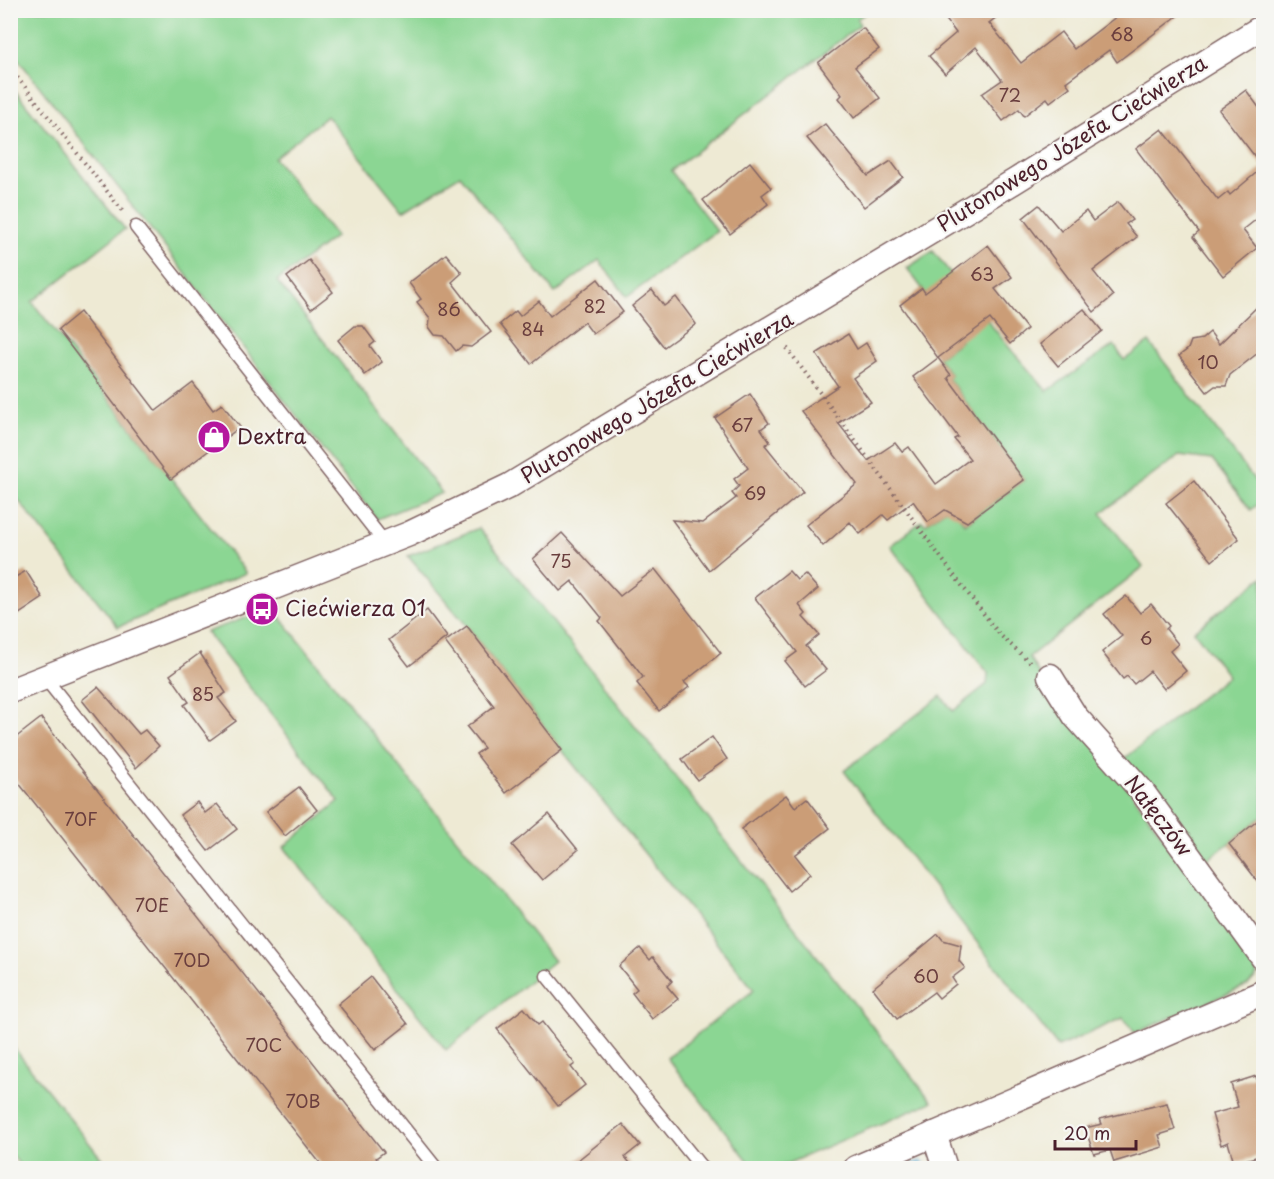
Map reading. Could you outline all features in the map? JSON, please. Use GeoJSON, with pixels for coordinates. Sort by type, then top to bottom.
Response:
{"type":"FeatureCollection","features":[{"type":"Feature","properties":{"kind":"street","name":"Plutonowego Józefa Ciećwierza"},"geometry":{"type":"LineString","coordinates":[[10,692],[385,543],[509,486],[773,328],[1263,26]]}},
{"type":"Feature","properties":{"kind":"street","name":"Nałęczów"},"geometry":{"type":"LineString","coordinates":[[1050,676],[1076,716],[1141,790],[1263,959]]}},
{"type":"Feature","properties":{"kind":"street"},"geometry":{"type":"LineString","coordinates":[[856,1168],[1263,992]]}},
{"type":"Feature","properties":{"kind":"street"},"geometry":{"type":"LineString","coordinates":[[934,1134],[945,1168]]}},
{"type":"Feature","properties":{"kind":"lane"},"geometry":{"type":"LineString","coordinates":[[136,227],[385,543]]}},
{"type":"Feature","properties":{"kind":"lane"},"geometry":{"type":"LineString","coordinates":[[45,678],[436,1168]]}},
{"type":"Feature","properties":{"kind":"lane"},"geometry":{"type":"LineString","coordinates":[[547,976],[702,1168]]}},
{"type":"Feature","properties":{"kind":"path"},"geometry":{"type":"LineString","coordinates":[[10,68],[136,227]]}},
{"type":"Feature","properties":{"kind":"path"},"geometry":{"type":"LineString","coordinates":[[773,328],[1000,634],[1025,659],[1050,676]]}},
{"type":"Feature","properties":{"kind":"green space"},"geometry":{"type":"Polygon","coordinates":[[[11,10],[869,11],[857,19],[860,25],[671,171],[717,231],[627,297],[599,260],[555,293],[460,175],[403,211],[327,116],[274,158],[336,236],[277,281],[442,493],[377,519],[11,50],[11,10]]]}},
{"type":"Feature","properties":{"kind":"green space"},"geometry":{"type":"Polygon","coordinates":[[[10,84],[125,229],[32,302],[246,573],[118,627],[11,491],[10,84]]]}},
{"type":"Feature","properties":{"kind":"green space"},"geometry":{"type":"Polygon","coordinates":[[[933,251],[1007,345],[1047,391],[1114,345],[1124,360],[1149,342],[1263,491],[1263,500],[1251,510],[1212,460],[1179,456],[1101,513],[1143,567],[1029,657],[1043,681],[1115,770],[1254,963],[1257,975],[1248,985],[1135,1033],[1123,1018],[1058,1047],[844,771],[941,696],[953,711],[987,684],[988,673],[890,546],[922,521],[925,524],[951,506],[965,524],[1024,480],[948,378],[951,375],[938,358],[961,341],[907,268],[933,251]]]}},
{"type":"Feature","properties":{"kind":"green space"},"geometry":{"type":"Polygon","coordinates":[[[479,528],[932,1102],[777,1168],[754,1168],[667,1058],[754,990],[562,750],[467,626],[408,556],[479,528]]]}},
{"type":"Feature","properties":{"kind":"green space"},"geometry":{"type":"Polygon","coordinates":[[[1263,577],[1263,816],[1205,862],[1124,759],[1228,676],[1194,631],[1263,577]]]}},
{"type":"Feature","properties":{"kind":"green space"},"geometry":{"type":"Polygon","coordinates":[[[273,608],[554,961],[446,1050],[284,847],[339,801],[206,632],[273,608]]]}},
{"type":"Feature","properties":{"kind":"green space"},"geometry":{"type":"Polygon","coordinates":[[[10,1044],[109,1168],[22,1168],[11,1154],[10,1044]]]}},
{"type":"Feature","properties":{"kind":"building"},"geometry":{"type":"Polygon","coordinates":[[[939,10],[1006,10],[989,23],[1021,63],[1061,32],[1074,49],[1125,10],[1185,10],[1117,62],[1109,50],[1066,82],[1070,87],[1050,102],[1047,98],[1024,116],[1019,109],[1003,121],[982,94],[1002,80],[976,47],[945,74],[929,56],[956,33],[939,10]]]}},
{"type":"Feature","properties":{"kind":"building"},"geometry":{"type":"Polygon","coordinates":[[[863,28],[879,49],[855,67],[880,98],[854,118],[839,98],[842,95],[818,63],[863,28]]]}},
{"type":"Feature","properties":{"kind":"building"},"geometry":{"type":"Polygon","coordinates":[[[1246,90],[1263,113],[1263,167],[1219,110],[1246,90]]]}},
{"type":"Feature","properties":{"kind":"building"},"geometry":{"type":"Polygon","coordinates":[[[825,124],[868,176],[891,161],[903,177],[864,207],[807,138],[825,124]]]}},
{"type":"Feature","properties":{"kind":"building"},"geometry":{"type":"Polygon","coordinates":[[[1162,129],[1218,200],[1228,192],[1230,195],[1263,167],[1263,214],[1243,230],[1257,248],[1223,276],[1193,237],[1199,232],[1136,149],[1162,129]]]}},
{"type":"Feature","properties":{"kind":"building"},"geometry":{"type":"Polygon","coordinates":[[[750,162],[771,188],[762,195],[768,204],[730,234],[703,200],[750,162]]]}},
{"type":"Feature","properties":{"kind":"building"},"geometry":{"type":"Polygon","coordinates":[[[1118,202],[1132,220],[1126,224],[1137,237],[1093,271],[1113,296],[1094,312],[1023,218],[1039,205],[1061,231],[1086,211],[1093,221],[1118,202]]]}},
{"type":"Feature","properties":{"kind":"building"},"geometry":{"type":"Polygon","coordinates":[[[988,245],[1012,277],[995,289],[1027,329],[1010,344],[990,319],[938,358],[900,305],[922,288],[925,293],[988,245]]]}},
{"type":"Feature","properties":{"kind":"building"},"geometry":{"type":"Polygon","coordinates":[[[446,254],[462,273],[452,282],[491,332],[471,347],[462,346],[456,351],[444,336],[435,335],[429,327],[430,318],[417,302],[421,299],[409,283],[446,254]]]}},
{"type":"Feature","properties":{"kind":"building"},"geometry":{"type":"Polygon","coordinates":[[[309,260],[333,292],[311,309],[287,277],[309,260]]]}},
{"type":"Feature","properties":{"kind":"building"},"geometry":{"type":"Polygon","coordinates":[[[598,279],[623,312],[593,334],[584,322],[531,364],[500,324],[516,311],[520,316],[539,301],[550,316],[598,279]]]}},
{"type":"Feature","properties":{"kind":"building"},"geometry":{"type":"Polygon","coordinates":[[[652,290],[664,306],[676,297],[696,324],[664,347],[632,306],[652,290]]]}},
{"type":"Feature","properties":{"kind":"building"},"geometry":{"type":"Polygon","coordinates":[[[1263,301],[1263,349],[1230,375],[1226,386],[1215,386],[1207,392],[1179,356],[1188,349],[1191,341],[1202,339],[1210,332],[1219,344],[1263,301]]]}},
{"type":"Feature","properties":{"kind":"building"},"geometry":{"type":"Polygon","coordinates":[[[1084,309],[1102,331],[1058,366],[1040,344],[1084,309]]]}},
{"type":"Feature","properties":{"kind":"building"},"geometry":{"type":"Polygon","coordinates":[[[80,312],[156,411],[193,383],[213,410],[222,404],[240,427],[171,479],[58,330],[80,312]]]}},
{"type":"Feature","properties":{"kind":"building"},"geometry":{"type":"Polygon","coordinates":[[[355,326],[363,326],[375,342],[370,346],[382,362],[365,375],[338,340],[355,326]]]}},
{"type":"Feature","properties":{"kind":"building"},"geometry":{"type":"Polygon","coordinates":[[[848,334],[857,349],[866,343],[877,361],[853,378],[871,402],[838,423],[868,461],[895,443],[902,452],[909,447],[936,484],[970,459],[954,439],[958,437],[913,377],[938,358],[951,375],[948,378],[1024,480],[967,522],[945,510],[928,522],[913,501],[888,520],[883,515],[860,534],[850,522],[823,546],[806,525],[857,484],[801,411],[838,386],[816,354],[848,334]]]}},
{"type":"Feature","properties":{"kind":"building"},"geometry":{"type":"Polygon","coordinates":[[[750,394],[769,423],[761,429],[770,442],[765,445],[803,492],[709,570],[672,520],[703,523],[736,498],[732,493],[739,486],[734,479],[748,468],[715,418],[750,394]]]}},
{"type":"Feature","properties":{"kind":"building"},"geometry":{"type":"Polygon","coordinates":[[[1194,481],[1239,539],[1212,561],[1166,503],[1194,481]]]}},
{"type":"Feature","properties":{"kind":"building"},"geometry":{"type":"Polygon","coordinates":[[[562,533],[620,596],[655,569],[721,653],[684,682],[689,687],[659,711],[637,683],[643,677],[599,621],[602,618],[572,581],[560,591],[533,559],[562,533]]]}},
{"type":"Feature","properties":{"kind":"building"},"geometry":{"type":"Polygon","coordinates":[[[26,571],[43,598],[10,620],[10,580],[26,571]]]}},
{"type":"Feature","properties":{"kind":"building"},"geometry":{"type":"Polygon","coordinates":[[[789,571],[797,580],[805,574],[818,589],[799,605],[806,614],[803,617],[819,635],[806,646],[826,670],[805,686],[785,661],[797,652],[755,598],[789,571]]]}},
{"type":"Feature","properties":{"kind":"building"},"geometry":{"type":"Polygon","coordinates":[[[1126,596],[1140,613],[1151,604],[1169,626],[1166,629],[1178,644],[1170,651],[1186,671],[1164,689],[1150,671],[1134,684],[1127,676],[1123,679],[1102,652],[1122,636],[1104,614],[1126,596]]]}},
{"type":"Feature","properties":{"kind":"building"},"geometry":{"type":"Polygon","coordinates":[[[427,610],[447,637],[409,666],[389,640],[427,610]]]}},
{"type":"Feature","properties":{"kind":"building"},"geometry":{"type":"Polygon","coordinates":[[[467,626],[562,750],[506,793],[476,754],[484,748],[467,727],[494,706],[445,642],[467,626]]]}},
{"type":"Feature","properties":{"kind":"building"},"geometry":{"type":"Polygon","coordinates":[[[200,653],[226,693],[218,698],[236,721],[210,740],[184,705],[189,702],[170,675],[200,653]]]}},
{"type":"Feature","properties":{"kind":"building"},"geometry":{"type":"Polygon","coordinates":[[[98,687],[139,734],[145,730],[159,746],[136,768],[82,700],[98,687]]]}},
{"type":"Feature","properties":{"kind":"building"},"geometry":{"type":"Polygon","coordinates":[[[41,718],[384,1152],[376,1158],[384,1168],[324,1168],[10,772],[10,742],[41,718]]]}},
{"type":"Feature","properties":{"kind":"building"},"geometry":{"type":"Polygon","coordinates":[[[712,737],[727,759],[697,780],[682,759],[712,737]]]}},
{"type":"Feature","properties":{"kind":"building"},"geometry":{"type":"Polygon","coordinates":[[[299,787],[317,810],[285,836],[266,812],[299,787]]]}},
{"type":"Feature","properties":{"kind":"building"},"geometry":{"type":"Polygon","coordinates":[[[786,795],[795,807],[807,798],[830,828],[795,855],[810,874],[789,891],[741,829],[786,795]]]}},
{"type":"Feature","properties":{"kind":"building"},"geometry":{"type":"Polygon","coordinates":[[[197,802],[205,813],[217,804],[237,829],[208,851],[180,815],[197,802]]]}},
{"type":"Feature","properties":{"kind":"building"},"geometry":{"type":"Polygon","coordinates":[[[549,814],[578,850],[542,880],[512,845],[549,814]]]}},
{"type":"Feature","properties":{"kind":"building"},"geometry":{"type":"Polygon","coordinates":[[[1263,816],[1263,888],[1229,844],[1263,816]]]}},
{"type":"Feature","properties":{"kind":"building"},"geometry":{"type":"Polygon","coordinates":[[[938,934],[943,940],[961,945],[959,961],[965,968],[952,978],[956,984],[939,998],[934,992],[897,1019],[873,988],[938,934]]]}},
{"type":"Feature","properties":{"kind":"building"},"geometry":{"type":"Polygon","coordinates":[[[640,948],[650,960],[653,957],[672,981],[667,986],[678,999],[652,1019],[632,993],[637,989],[619,966],[640,948]]]}},
{"type":"Feature","properties":{"kind":"building"},"geometry":{"type":"Polygon","coordinates":[[[371,977],[408,1024],[375,1050],[338,1004],[371,977]]]}},
{"type":"Feature","properties":{"kind":"building"},"geometry":{"type":"Polygon","coordinates":[[[524,1008],[538,1025],[542,1022],[575,1064],[571,1067],[585,1085],[558,1106],[497,1029],[524,1008]]]}},
{"type":"Feature","properties":{"kind":"building"},"geometry":{"type":"Polygon","coordinates":[[[1256,1076],[1263,1101],[1263,1155],[1234,1163],[1228,1142],[1221,1145],[1212,1114],[1238,1107],[1231,1084],[1256,1076]]]}},
{"type":"Feature","properties":{"kind":"building"},"geometry":{"type":"Polygon","coordinates":[[[1167,1103],[1175,1130],[1159,1135],[1163,1147],[1114,1162],[1110,1150],[1094,1154],[1085,1128],[1102,1124],[1100,1119],[1167,1103]]]}},
{"type":"Feature","properties":{"kind":"building"},"geometry":{"type":"Polygon","coordinates":[[[623,1124],[640,1145],[625,1157],[634,1168],[568,1168],[623,1124]]]}},
{"type":"Feature","properties":{"kind":"waterway"},"geometry":{"type":"LineString","coordinates":[[910,1168],[921,1164]]}},
{"type":"Feature","properties":{"kind":"place","name":"Dextra"},"geometry":{"type":"Point","coordinates":[214,437]}},
{"type":"Feature","properties":{"kind":"place","name":"Ciećwierza 01"},"geometry":{"type":"Point","coordinates":[262,609]}}]}
